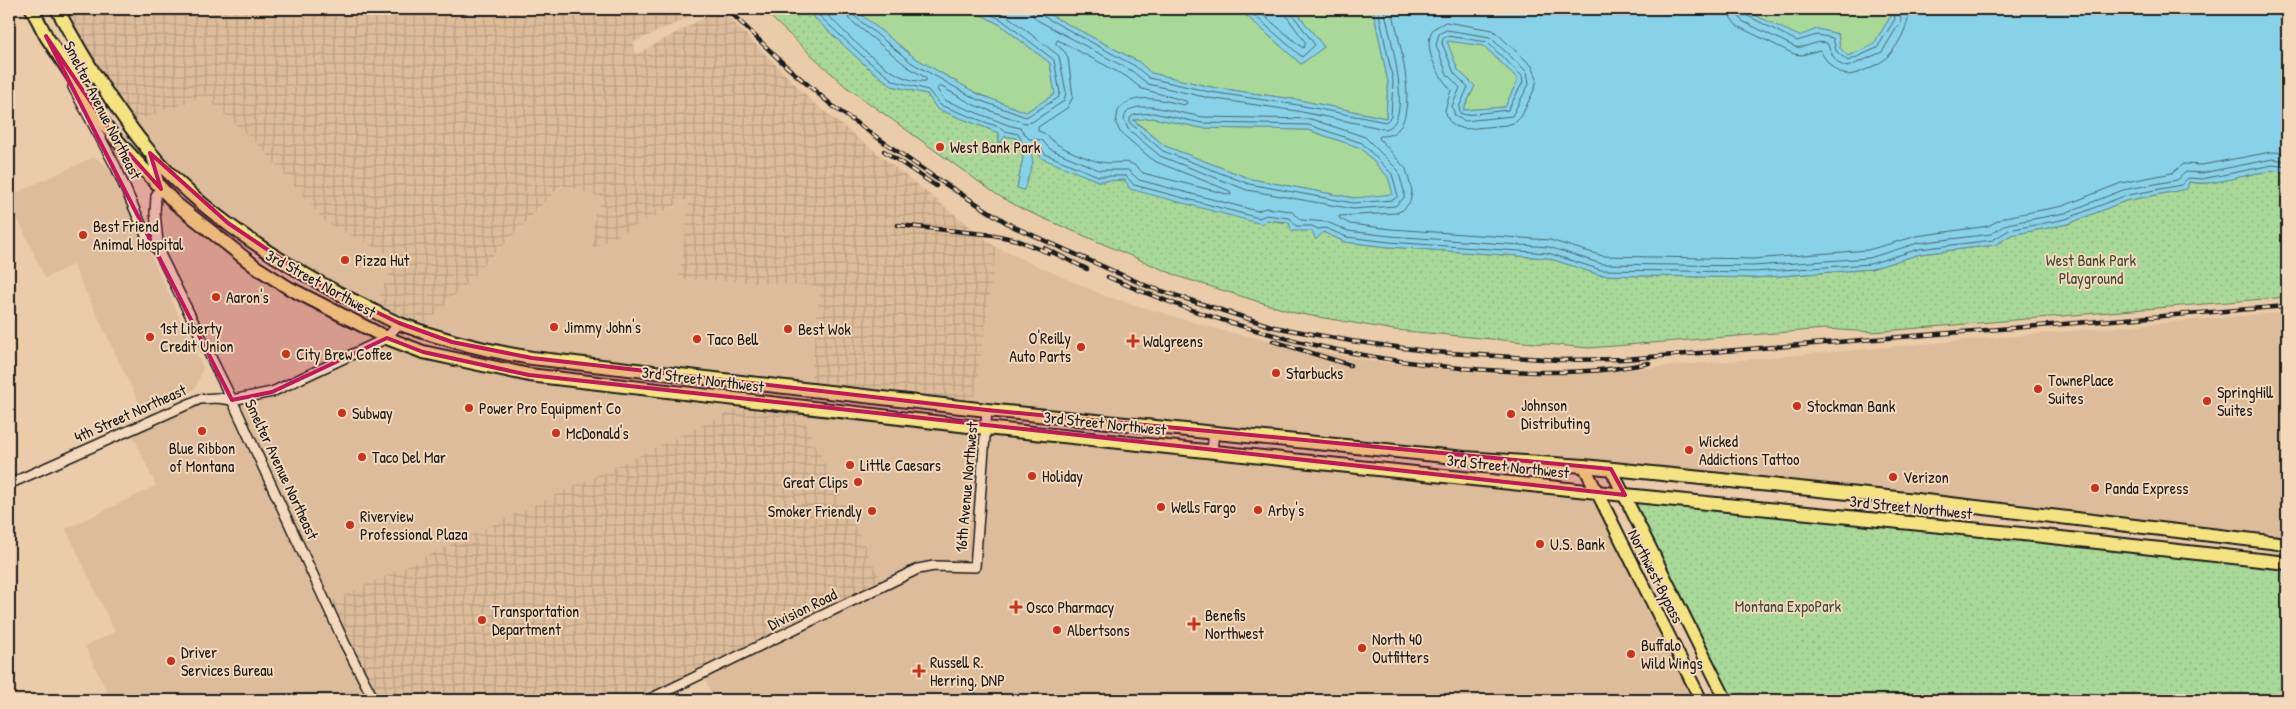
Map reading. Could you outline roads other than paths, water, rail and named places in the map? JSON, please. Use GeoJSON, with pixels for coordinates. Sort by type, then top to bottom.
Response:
{"type":"FeatureCollection","features":[{"type":"Feature","properties":{"kind":"highway","name":"Smelter Avenue Northeast"},"geometry":{"type":"LineString","coordinates":[[32,9],[46,36]]}},
{"type":"Feature","properties":{"kind":"highway","name":"Smelter Avenue Northeast"},"geometry":{"type":"LineString","coordinates":[[57,9],[72,38]]}},
{"type":"Feature","properties":{"kind":"highway","name":"3rd Street Northwest"},"geometry":{"type":"LineString","coordinates":[[46,36],[115,138],[160,187],[205,228],[256,267],[305,296],[387,338],[423,352],[529,375],[986,428],[1212,450],[1625,496],[2043,536],[2287,563]]}},
{"type":"Feature","properties":{"kind":"highway","name":"3rd Street Northwest"},"geometry":{"type":"LineString","coordinates":[[72,38],[108,97],[150,153],[194,196],[266,251],[317,283],[399,324],[452,342],[532,358],[987,410],[1465,458],[1584,466],[2040,514],[2287,544]]}},
{"type":"Feature","properties":{"kind":"main road","name":"Northwest Bypass"},"geometry":{"type":"LineString","coordinates":[[1584,466],[1700,700]]}},
{"type":"Feature","properties":{"kind":"main road","name":"Northwest Bypass"},"geometry":{"type":"LineString","coordinates":[[1611,469],[1726,700]]}},
{"type":"Feature","properties":{"kind":"street","name":"Smelter Avenue Northeast"},"geometry":{"type":"LineString","coordinates":[[46,36],[108,151],[148,240],[159,252],[232,400],[345,644],[374,700]]}},
{"type":"Feature","properties":{"kind":"street","name":"Smelter Avenue Northeast"},"geometry":{"type":"LineString","coordinates":[[150,153],[160,187],[156,196],[155,213],[159,252]]}},
{"type":"Feature","properties":{"kind":"street","name":"4th Street Northeast"},"geometry":{"type":"LineString","coordinates":[[9,484],[188,403],[208,398],[232,400],[272,392],[387,338],[399,324]]}},
{"type":"Feature","properties":{"kind":"street","name":"16th Avenue Northwest"},"geometry":{"type":"LineString","coordinates":[[974,567],[987,410]]}},
{"type":"Feature","properties":{"kind":"street"},"geometry":{"type":"LineString","coordinates":[[1212,450],[1214,432]]}},
{"type":"Feature","properties":{"kind":"street","name":"Division Road"},"geometry":{"type":"LineString","coordinates":[[648,700],[918,570],[934,566],[974,567]]}},
{"type":"Feature","properties":{"kind":"water"},"geometry":{"type":"Polygon","coordinates":[[[805,9],[854,9],[915,58],[978,94],[1026,112],[1055,94],[1050,63],[999,24],[970,9],[1039,9],[1139,62],[1151,73],[1211,87],[1299,100],[1386,118],[1388,82],[1373,9],[1742,9],[1799,36],[1817,29],[1838,34],[1840,48],[1848,56],[1873,45],[1891,16],[1888,9],[2287,9],[2287,172],[2262,172],[2214,182],[2189,182],[2187,189],[2125,201],[2068,224],[2011,235],[1995,245],[1920,254],[1871,269],[1754,278],[1600,275],[1548,258],[1389,247],[1345,242],[1323,232],[1316,240],[1312,231],[1291,231],[1289,222],[1266,220],[1262,224],[1130,189],[1125,180],[1098,181],[1041,158],[1037,149],[1031,152],[1033,162],[1024,190],[1017,188],[1023,158],[1016,138],[1005,136],[999,145],[999,133],[937,109],[927,94],[892,86],[865,65],[805,9]],[[1447,41],[1458,70],[1475,86],[1463,110],[1505,107],[1518,79],[1484,46],[1447,41]],[[1153,118],[1133,120],[1165,146],[1251,179],[1354,198],[1393,194],[1388,177],[1361,148],[1308,130],[1202,128],[1153,118]]]}},
{"type":"Feature","properties":{"kind":"water"},"geometry":{"type":"Polygon","coordinates":[[[1239,9],[1294,9],[1324,47],[1301,64],[1239,9]]]}},
{"type":"Feature","properties":{"kind":"railway"},"geometry":{"type":"LineString","coordinates":[[727,9],[786,66],[835,108],[934,177],[1012,226],[1149,287],[1274,327],[1351,341],[1434,352],[1559,360],[1625,359],[2287,306]]}},
{"type":"Feature","properties":{"kind":"railway"},"geometry":{"type":"LineString","coordinates":[[884,151],[936,186]]}},
{"type":"Feature","properties":{"kind":"railway"},"geometry":{"type":"LineString","coordinates":[[898,225],[994,235],[1017,240],[1049,253]]}},
{"type":"Feature","properties":{"kind":"railway"},"geometry":{"type":"LineString","coordinates":[[1044,248],[1087,269]]}},
{"type":"Feature","properties":{"kind":"railway"},"geometry":{"type":"LineString","coordinates":[[1108,277],[1155,297],[1253,329],[1353,353],[1404,362],[1506,371],[1542,372],[1578,372],[1649,363]]}},
{"type":"Feature","properties":{"kind":"railway"},"geometry":{"type":"LineString","coordinates":[[1273,341],[1350,365]]}},
{"type":"Feature","properties":{"kind":"place","name":"West Bank Park"},"geometry":{"type":"Point","coordinates":[940,147]}},
{"type":"Feature","properties":{"kind":"place","name":"Best Friend Animal Hospital"},"geometry":{"type":"Point","coordinates":[83,235]}},
{"type":"Feature","properties":{"kind":"place","name":"Pizza Hut"},"geometry":{"type":"Point","coordinates":[345,260]}},
{"type":"Feature","properties":{"kind":"place","name":"Aaron's"},"geometry":{"type":"Point","coordinates":[216,297]}},
{"type":"Feature","properties":{"kind":"place","name":"Jimmy John's"},"geometry":{"type":"Point","coordinates":[554,327]}},
{"type":"Feature","properties":{"kind":"place","name":"Best Wok"},"geometry":{"type":"Point","coordinates":[788,329]}},
{"type":"Feature","properties":{"kind":"place","name":"1st Liberty Credit Union"},"geometry":{"type":"Point","coordinates":[150,337]}},
{"type":"Feature","properties":{"kind":"place","name":"Taco Bell"},"geometry":{"type":"Point","coordinates":[697,339]}},
{"type":"Feature","properties":{"kind":"place","name":"Walgreens"},"geometry":{"type":"Point","coordinates":[1133,341]}},
{"type":"Feature","properties":{"kind":"place","name":"O'Reilly Auto Parts"},"geometry":{"type":"Point","coordinates":[1081,347]}},
{"type":"Feature","properties":{"kind":"place","name":"City Brew Coffee"},"geometry":{"type":"Point","coordinates":[286,354]}},
{"type":"Feature","properties":{"kind":"place","name":"Starbucks"},"geometry":{"type":"Point","coordinates":[1276,373]}},
{"type":"Feature","properties":{"kind":"place","name":"TownePlace Suites"},"geometry":{"type":"Point","coordinates":[2038,389]}},
{"type":"Feature","properties":{"kind":"place","name":"SpringHill Suites"},"geometry":{"type":"Point","coordinates":[2207,401]}},
{"type":"Feature","properties":{"kind":"place","name":"Stockman Bank"},"geometry":{"type":"Point","coordinates":[1797,406]}},
{"type":"Feature","properties":{"kind":"place","name":"Power Pro Equipment Co"},"geometry":{"type":"Point","coordinates":[469,408]}},
{"type":"Feature","properties":{"kind":"place","name":"Subway"},"geometry":{"type":"Point","coordinates":[342,413]}},
{"type":"Feature","properties":{"kind":"place","name":"Johnson Distributing"},"geometry":{"type":"Point","coordinates":[1511,414]}},
{"type":"Feature","properties":{"kind":"place","name":"Blue Ribbon of Montana"},"geometry":{"type":"Point","coordinates":[202,431]}},
{"type":"Feature","properties":{"kind":"place","name":"McDonald's"},"geometry":{"type":"Point","coordinates":[556,433]}},
{"type":"Feature","properties":{"kind":"place","name":"Wicked Addictions Tattoo"},"geometry":{"type":"Point","coordinates":[1689,450]}},
{"type":"Feature","properties":{"kind":"place","name":"Taco Del Mar"},"geometry":{"type":"Point","coordinates":[362,457]}},
{"type":"Feature","properties":{"kind":"place","name":"Little Caesars"},"geometry":{"type":"Point","coordinates":[850,465]}},
{"type":"Feature","properties":{"kind":"place","name":"Holiday"},"geometry":{"type":"Point","coordinates":[1032,476]}},
{"type":"Feature","properties":{"kind":"place","name":"Verizon"},"geometry":{"type":"Point","coordinates":[1893,477]}},
{"type":"Feature","properties":{"kind":"place","name":"Great Clips"},"geometry":{"type":"Point","coordinates":[858,482]}},
{"type":"Feature","properties":{"kind":"place","name":"Panda Express"},"geometry":{"type":"Point","coordinates":[2095,488]}},
{"type":"Feature","properties":{"kind":"place","name":"Wells Fargo"},"geometry":{"type":"Point","coordinates":[1161,507]}},
{"type":"Feature","properties":{"kind":"place","name":"Arby's"},"geometry":{"type":"Point","coordinates":[1258,510]}},
{"type":"Feature","properties":{"kind":"place","name":"Smoker Friendly"},"geometry":{"type":"Point","coordinates":[872,511]}},
{"type":"Feature","properties":{"kind":"place","name":"Riverview Professional Plaza"},"geometry":{"type":"Point","coordinates":[350,525]}},
{"type":"Feature","properties":{"kind":"place","name":"U.S. Bank"},"geometry":{"type":"Point","coordinates":[1540,544]}},
{"type":"Feature","properties":{"kind":"place","name":"Osco Pharmacy"},"geometry":{"type":"Point","coordinates":[1016,607]}},
{"type":"Feature","properties":{"kind":"place","name":"Transportation Department"},"geometry":{"type":"Point","coordinates":[482,620]}},
{"type":"Feature","properties":{"kind":"place","name":"Benefis Northwest"},"geometry":{"type":"Point","coordinates":[1194,624]}},
{"type":"Feature","properties":{"kind":"place","name":"Albertsons"},"geometry":{"type":"Point","coordinates":[1057,630]}},
{"type":"Feature","properties":{"kind":"place","name":"North 40 Outfitters"},"geometry":{"type":"Point","coordinates":[1362,648]}},
{"type":"Feature","properties":{"kind":"place","name":"Buffalo Wild Wings"},"geometry":{"type":"Point","coordinates":[1631,654]}},
{"type":"Feature","properties":{"kind":"place","name":"Driver Services Bureau"},"geometry":{"type":"Point","coordinates":[171,661]}},
{"type":"Feature","properties":{"kind":"place","name":"Russell R. Herring, DNP"},"geometry":{"type":"Point","coordinates":[919,671]}},
{"type":"Feature","properties":{"kind":"park label","name":"West Bank Park Playground"},"geometry":{"type":"Point","coordinates":[2091,269]}},
{"type":"Feature","properties":{"kind":"park label","name":"Montana ExpoPark"},"geometry":{"type":"Point","coordinates":[1788,606]}}]}
